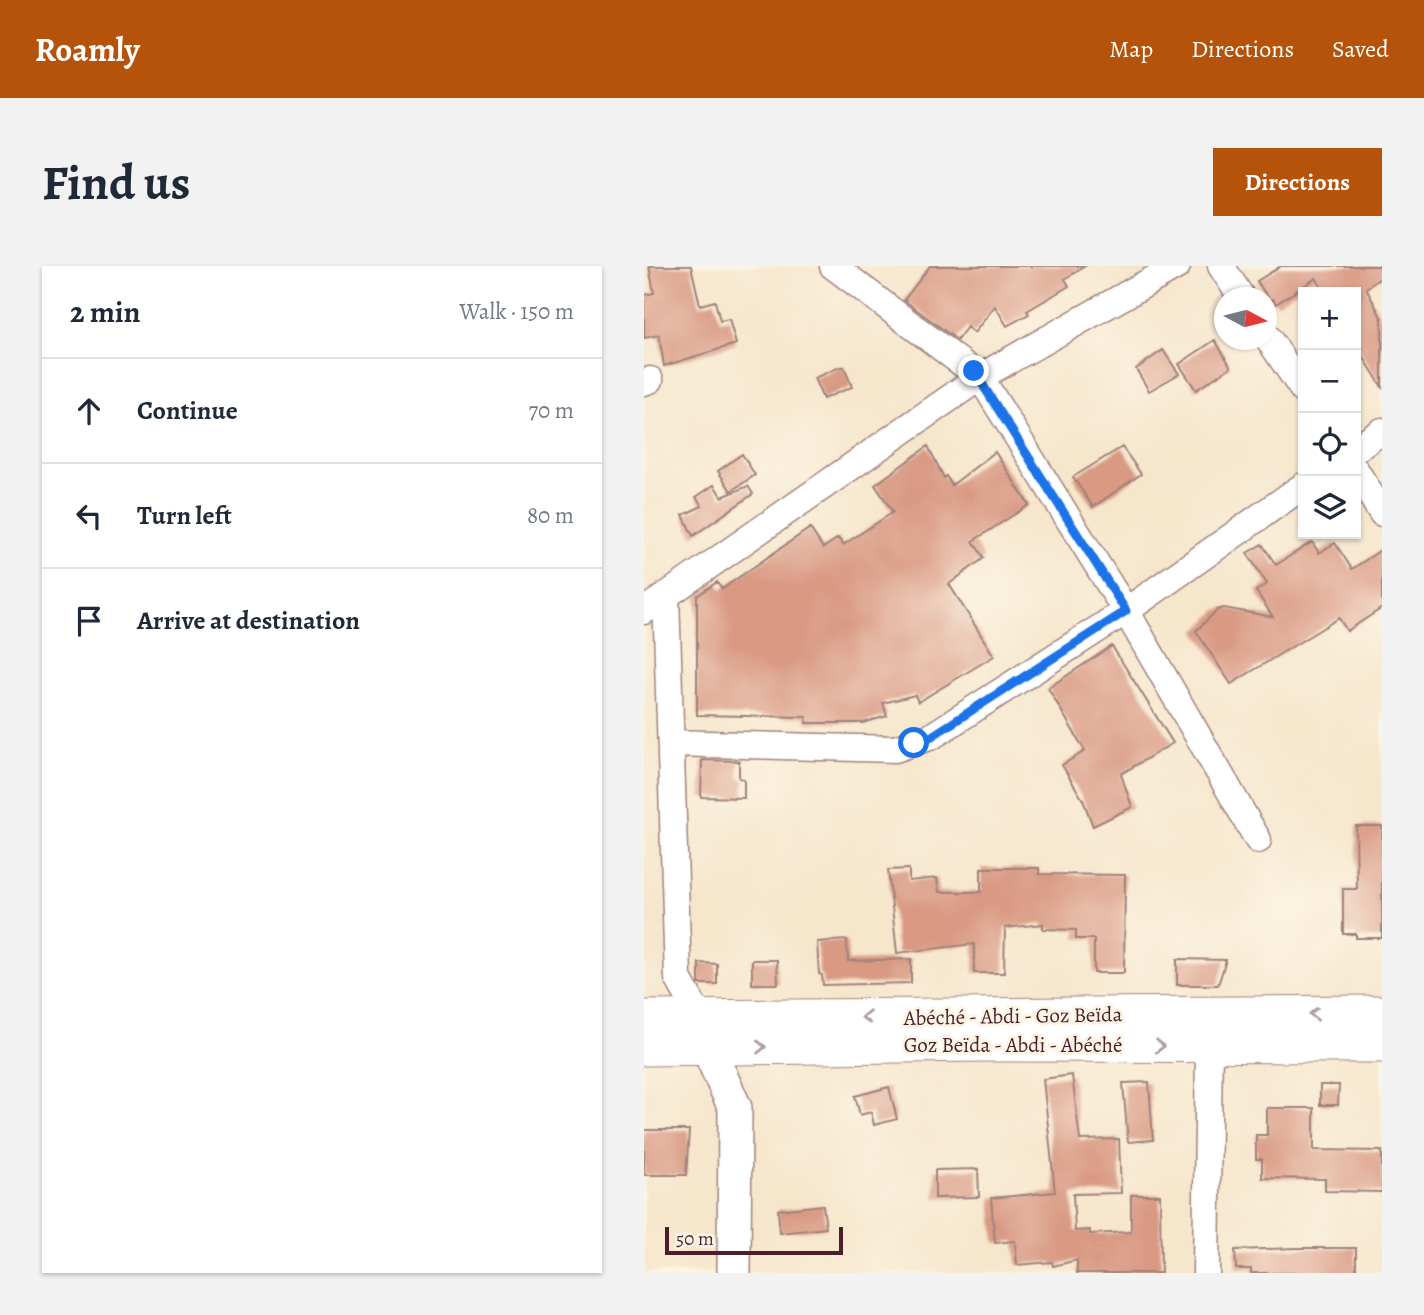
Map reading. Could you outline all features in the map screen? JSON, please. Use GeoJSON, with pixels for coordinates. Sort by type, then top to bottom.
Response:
{"type":"FeatureCollection","features":[{"type":"Feature","properties":{"kind":"main road","name":"Abéché - Abdi - Goz Beïda"},"geometry":{"type":"LineString","coordinates":[[644,1019],[704,1033],[1382,1014]]}},
{"type":"Feature","properties":{"kind":"main road","name":"Goz Beïda - Abdi - Abéché"},"geometry":{"type":"LineString","coordinates":[[644,1047],[704,1033],[985,1043],[1209,1046],[1382,1044]]}},
{"type":"Feature","properties":{"kind":"street"},"geometry":{"type":"LineString","coordinates":[[833,266],[980,377],[1126,611],[1258,840]]}},
{"type":"Feature","properties":{"kind":"street"},"geometry":{"type":"LineString","coordinates":[[644,611],[980,377],[1177,266]]}},
{"type":"Feature","properties":{"kind":"street"},"geometry":{"type":"LineString","coordinates":[[1221,266],[1235,287]]}},
{"type":"Feature","properties":{"kind":"street"},"geometry":{"type":"LineString","coordinates":[[1276,350],[1298,383]]}},
{"type":"Feature","properties":{"kind":"street"},"geometry":{"type":"LineString","coordinates":[[1361,446],[1382,431]]}},
{"type":"Feature","properties":{"kind":"street"},"geometry":{"type":"LineString","coordinates":[[1359,476],[1382,513]]}},
{"type":"Feature","properties":{"kind":"street"},"geometry":{"type":"LineString","coordinates":[[671,743],[895,749],[932,736],[1126,611],[1298,490]]}},
{"type":"Feature","properties":{"kind":"street"},"geometry":{"type":"LineString","coordinates":[[666,595],[678,978],[735,1108],[734,1273]]}},
{"type":"Feature","properties":{"kind":"street"},"geometry":{"type":"LineString","coordinates":[[1206,1273],[1209,1046]]}},
{"type":"Feature","properties":{"kind":"building"},"geometry":{"type":"Polygon","coordinates":[[[649,266],[691,266],[700,305],[715,301],[720,321],[729,319],[736,344],[664,366],[659,335],[644,338],[644,295],[654,293],[649,266]]]}},
{"type":"Feature","properties":{"kind":"building"},"geometry":{"type":"Polygon","coordinates":[[[930,266],[1085,266],[1065,279],[1069,286],[1027,311],[1029,314],[1007,326],[995,306],[974,333],[967,327],[957,340],[904,300],[930,266]]]}},
{"type":"Feature","properties":{"kind":"building"},"geometry":{"type":"Polygon","coordinates":[[[1281,266],[1382,266],[1382,277],[1366,288],[1382,319],[1382,387],[1361,353],[1361,287],[1321,287],[1316,278],[1298,287],[1298,290],[1277,303],[1277,287],[1261,287],[1257,281],[1281,266]]]}},
{"type":"Feature","properties":{"kind":"building"},"geometry":{"type":"Polygon","coordinates":[[[1214,341],[1214,350],[1221,350],[1231,367],[1196,390],[1179,364],[1214,341]]]}},
{"type":"Feature","properties":{"kind":"building"},"geometry":{"type":"Polygon","coordinates":[[[1163,350],[1179,374],[1149,391],[1136,369],[1163,350]]]}},
{"type":"Feature","properties":{"kind":"building"},"geometry":{"type":"Polygon","coordinates":[[[844,367],[852,387],[823,399],[814,378],[844,367]]]}},
{"type":"Feature","properties":{"kind":"building"},"geometry":{"type":"Polygon","coordinates":[[[928,446],[944,478],[946,476],[952,485],[995,452],[1029,505],[973,541],[984,558],[949,584],[994,656],[918,702],[915,695],[883,703],[887,716],[863,723],[806,723],[806,717],[697,715],[697,596],[717,582],[722,589],[810,528],[823,548],[838,538],[843,545],[893,512],[875,485],[928,446]]]}},
{"type":"Feature","properties":{"kind":"building"},"geometry":{"type":"Polygon","coordinates":[[[1122,447],[1141,474],[1093,507],[1073,477],[1122,447]]]}},
{"type":"Feature","properties":{"kind":"building"},"geometry":{"type":"Polygon","coordinates":[[[742,454],[755,475],[731,491],[718,471],[742,454]]]}},
{"type":"Feature","properties":{"kind":"building"},"geometry":{"type":"Polygon","coordinates":[[[714,485],[722,497],[748,486],[753,494],[693,536],[683,515],[702,506],[696,497],[714,485]]]}},
{"type":"Feature","properties":{"kind":"building"},"geometry":{"type":"Polygon","coordinates":[[[1312,542],[1319,553],[1335,543],[1352,569],[1382,549],[1382,608],[1347,631],[1339,618],[1231,684],[1196,631],[1217,610],[1224,608],[1273,617],[1256,591],[1267,584],[1247,553],[1262,544],[1276,565],[1312,542]]]}},
{"type":"Feature","properties":{"kind":"building"},"geometry":{"type":"Polygon","coordinates":[[[1112,646],[1173,743],[1121,774],[1132,807],[1093,826],[1083,800],[1062,765],[1085,751],[1048,688],[1112,646]]]}},
{"type":"Feature","properties":{"kind":"building"},"geometry":{"type":"Polygon","coordinates":[[[702,760],[739,761],[739,778],[744,779],[744,798],[701,797],[702,760]]]}},
{"type":"Feature","properties":{"kind":"building"},"geometry":{"type":"Polygon","coordinates":[[[1356,826],[1382,826],[1382,938],[1356,938],[1356,934],[1343,934],[1343,889],[1357,889],[1356,826]]]}},
{"type":"Feature","properties":{"kind":"building"},"geometry":{"type":"Polygon","coordinates":[[[981,868],[1039,868],[1039,874],[1125,875],[1124,973],[1094,973],[1094,939],[1076,939],[1076,930],[1043,929],[1043,924],[1005,928],[1004,973],[974,973],[974,944],[897,953],[888,870],[909,869],[909,881],[937,878],[939,892],[981,892],[981,868]]]}},
{"type":"Feature","properties":{"kind":"building"},"geometry":{"type":"Polygon","coordinates":[[[847,940],[848,961],[911,959],[911,983],[823,985],[822,975],[819,974],[817,942],[847,940]]]}},
{"type":"Feature","properties":{"kind":"building"},"geometry":{"type":"Polygon","coordinates":[[[1177,959],[1226,960],[1218,985],[1177,985],[1177,959]]]}},
{"type":"Feature","properties":{"kind":"building"},"geometry":{"type":"Polygon","coordinates":[[[752,960],[777,960],[778,984],[752,984],[752,960]]]}},
{"type":"Feature","properties":{"kind":"building"},"geometry":{"type":"Polygon","coordinates":[[[699,963],[717,964],[717,984],[699,984],[699,963]]]}},
{"type":"Feature","properties":{"kind":"building"},"geometry":{"type":"Polygon","coordinates":[[[1072,1075],[1080,1140],[1119,1139],[1121,1193],[1073,1194],[1075,1231],[1090,1230],[1090,1234],[1131,1232],[1131,1195],[1160,1195],[1161,1273],[1077,1273],[1077,1260],[1053,1266],[1052,1262],[1017,1265],[1015,1241],[995,1243],[991,1198],[1055,1192],[1043,1079],[1072,1075]]]}},
{"type":"Feature","properties":{"kind":"building"},"geometry":{"type":"Polygon","coordinates":[[[1149,1082],[1153,1140],[1128,1142],[1123,1083],[1149,1082]]]}},
{"type":"Feature","properties":{"kind":"building"},"geometry":{"type":"Polygon","coordinates":[[[1320,1085],[1339,1085],[1338,1105],[1320,1105],[1320,1085]]]}},
{"type":"Feature","properties":{"kind":"building"},"geometry":{"type":"Polygon","coordinates":[[[889,1087],[897,1119],[874,1125],[871,1112],[860,1115],[855,1096],[889,1087]]]}},
{"type":"Feature","properties":{"kind":"building"},"geometry":{"type":"Polygon","coordinates":[[[1267,1108],[1314,1108],[1314,1150],[1382,1151],[1382,1192],[1325,1191],[1325,1179],[1262,1178],[1262,1159],[1256,1159],[1256,1135],[1267,1135],[1267,1108]]]}},
{"type":"Feature","properties":{"kind":"building"},"geometry":{"type":"Polygon","coordinates":[[[644,1130],[689,1130],[686,1175],[644,1175],[644,1130]]]}},
{"type":"Feature","properties":{"kind":"building"},"geometry":{"type":"Polygon","coordinates":[[[978,1169],[979,1197],[935,1198],[935,1170],[978,1169]]]}},
{"type":"Feature","properties":{"kind":"building"},"geometry":{"type":"Polygon","coordinates":[[[823,1205],[826,1228],[780,1233],[778,1210],[823,1205]]]}},
{"type":"Feature","properties":{"kind":"building"},"geometry":{"type":"Polygon","coordinates":[[[1356,1248],[1356,1273],[1251,1273],[1251,1269],[1236,1269],[1235,1250],[1356,1248]]]}},
{"type":"Feature","properties":{"kind":"route"},"geometry":{"type":"LineString","coordinates":[[914,743],[932,736],[1126,611],[974,371]]}}]}
